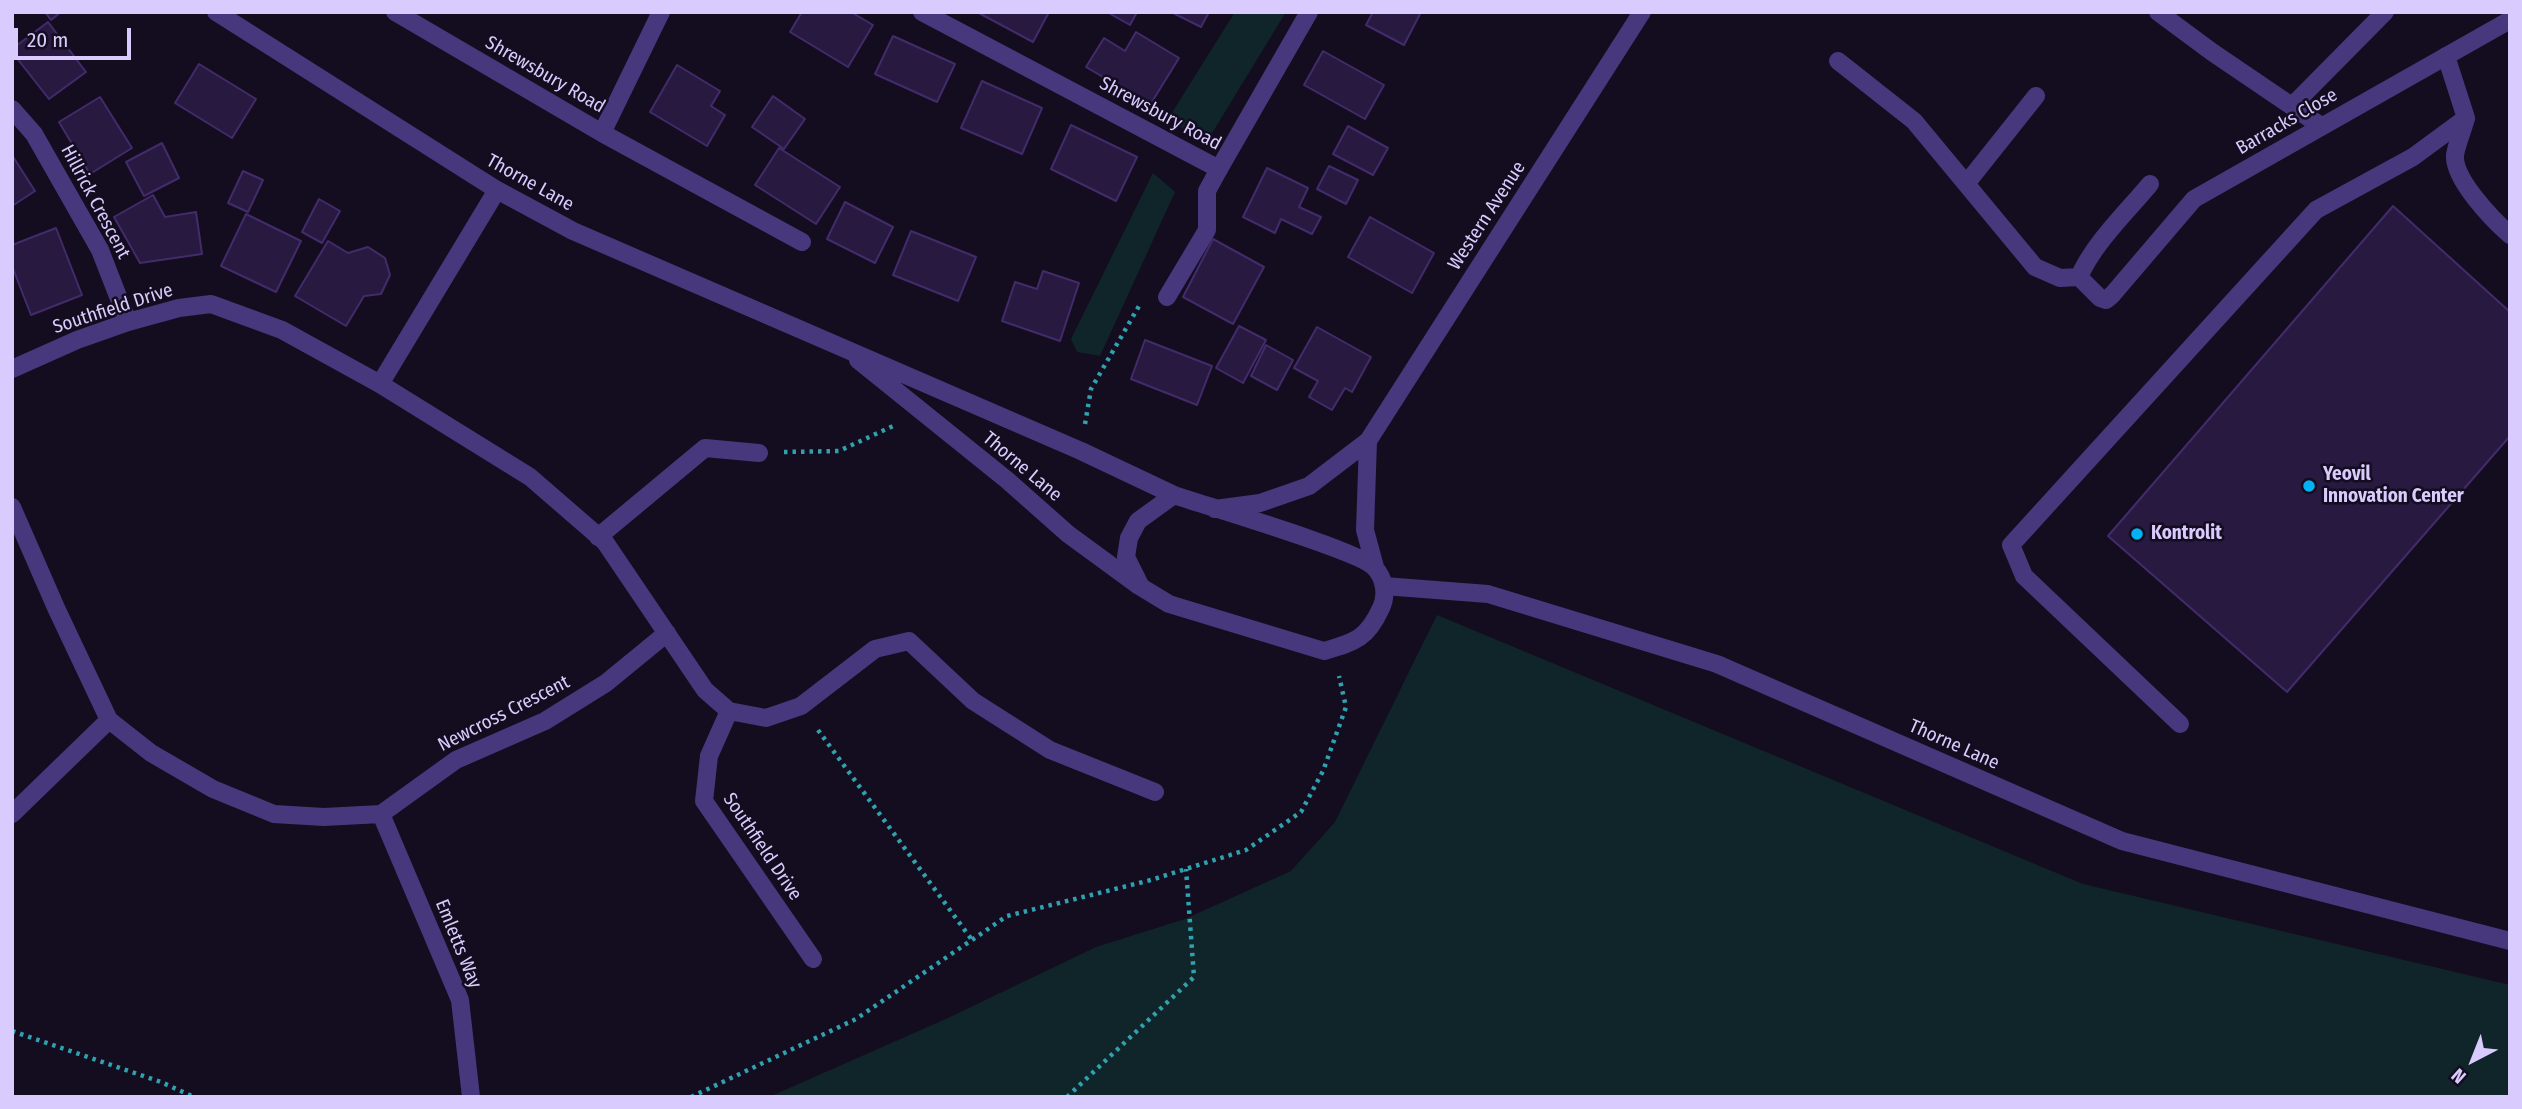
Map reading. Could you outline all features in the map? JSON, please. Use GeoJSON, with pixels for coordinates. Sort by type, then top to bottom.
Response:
{"type":"FeatureCollection","features":[{"type":"Feature","properties":{"kind":"street","name":"Thorne Lane"},"geometry":{"type":"LineString","coordinates":[[216,12],[497,190],[573,230],[1081,451],[1174,495],[1346,553],[1375,567]]}},
{"type":"Feature","properties":{"kind":"street","name":"Shrewsbury Road"},"geometry":{"type":"LineString","coordinates":[[395,12],[602,132],[803,242]]}},
{"type":"Feature","properties":{"kind":"street","name":"Shrewsbury Road"},"geometry":{"type":"LineString","coordinates":[[602,132],[661,12]]}},
{"type":"Feature","properties":{"kind":"street","name":"Shrewsbury Road"},"geometry":{"type":"LineString","coordinates":[[922,12],[1219,169],[1309,12]]}},
{"type":"Feature","properties":{"kind":"street","name":"Western Avenue"},"geometry":{"type":"LineString","coordinates":[[1215,509],[1260,503],[1309,486],[1368,442],[1642,12]]}},
{"type":"Feature","properties":{"kind":"street"},"geometry":{"type":"LineString","coordinates":[[2158,12],[2211,52],[2321,126]]}},
{"type":"Feature","properties":{"kind":"street"},"geometry":{"type":"LineString","coordinates":[[2291,106],[2385,12]]}},
{"type":"Feature","properties":{"kind":"street","name":"Barracks Close"},"geometry":{"type":"LineString","coordinates":[[2078,277],[2100,299],[2106,300],[2194,198],[2510,20]]}},
{"type":"Feature","properties":{"kind":"street"},"geometry":{"type":"LineString","coordinates":[[2446,56],[2466,118],[2455,158],[2462,180],[2495,222],[2510,235]]}},
{"type":"Feature","properties":{"kind":"street"},"geometry":{"type":"LineString","coordinates":[[1838,61],[1914,121],[2035,267],[2060,278],[2078,277],[2105,238],[2150,184]]}},
{"type":"Feature","properties":{"kind":"street"},"geometry":{"type":"LineString","coordinates":[[1966,184],[2036,96]]}},
{"type":"Feature","properties":{"kind":"street","name":"Hillrick Crescent"},"geometry":{"type":"LineString","coordinates":[[12,109],[34,134],[100,250],[128,322]]}},
{"type":"Feature","properties":{"kind":"street"},"geometry":{"type":"LineString","coordinates":[[2179,724],[2024,576],[2011,545],[2316,210],[2413,158],[2466,118]]}},
{"type":"Feature","properties":{"kind":"street"},"geometry":{"type":"LineString","coordinates":[[1167,297],[1207,230],[1207,191],[1219,169]]}},
{"type":"Feature","properties":{"kind":"street"},"geometry":{"type":"LineString","coordinates":[[380,384],[497,190]]}},
{"type":"Feature","properties":{"kind":"street","name":"Southfield Drive"},"geometry":{"type":"LineString","coordinates":[[12,369],[77,340],[128,322],[179,308],[211,304],[282,330],[380,384],[530,477],[605,542],[705,690],[729,711],[709,756],[704,801],[813,959]]}},
{"type":"Feature","properties":{"kind":"street","name":"Thorne Lane"},"geometry":{"type":"LineString","coordinates":[[845,349],[1007,480],[1068,534],[1141,587],[1169,604],[1324,650],[1333,648]]}},
{"type":"Feature","properties":{"kind":"street"},"geometry":{"type":"LineString","coordinates":[[1333,648],[1350,645],[1373,625],[1385,601],[1384,586],[1375,567],[1365,530],[1368,442]]}},
{"type":"Feature","properties":{"kind":"street"},"geometry":{"type":"LineString","coordinates":[[598,537],[705,449],[759,453]]}},
{"type":"Feature","properties":{"kind":"street"},"geometry":{"type":"LineString","coordinates":[[1141,587],[1126,557],[1129,538],[1138,521],[1174,495]]}},
{"type":"Feature","properties":{"kind":"street"},"geometry":{"type":"LineString","coordinates":[[12,507],[109,720],[151,753],[203,783],[274,814],[324,817],[381,814]]}},
{"type":"Feature","properties":{"kind":"street","name":"Thorne Lane"},"geometry":{"type":"LineString","coordinates":[[1384,586],[1488,594],[1717,664],[2122,841],[2510,940]]}},
{"type":"Feature","properties":{"kind":"street","name":"Newcross Crescent"},"geometry":{"type":"LineString","coordinates":[[381,814],[456,760],[545,722],[606,683],[667,633]]}},
{"type":"Feature","properties":{"kind":"street"},"geometry":{"type":"LineString","coordinates":[[729,711],[766,719],[801,706],[875,649],[909,641],[973,701],[1050,750],[1155,792]]}},
{"type":"Feature","properties":{"kind":"street"},"geometry":{"type":"LineString","coordinates":[[12,814],[109,720]]}},
{"type":"Feature","properties":{"kind":"street","name":"Emletts Way"},"geometry":{"type":"LineString","coordinates":[[381,814],[460,1000],[471,1097]]}},
{"type":"Feature","properties":{"kind":"path"},"geometry":{"type":"LineString","coordinates":[[1081,451],[1091,389],[1146,296]]}},
{"type":"Feature","properties":{"kind":"path"},"geometry":{"type":"LineString","coordinates":[[759,453],[839,451],[922,412]]}},
{"type":"Feature","properties":{"kind":"path"},"geometry":{"type":"LineString","coordinates":[[691,1097],[856,1019],[1007,916],[1186,869],[1246,850],[1301,812],[1323,771],[1346,707],[1333,648]]}},
{"type":"Feature","properties":{"kind":"path"},"geometry":{"type":"LineString","coordinates":[[801,706],[972,941]]}},
{"type":"Feature","properties":{"kind":"path"},"geometry":{"type":"LineString","coordinates":[[1067,1097],[1194,977],[1186,869]]}},
{"type":"Feature","properties":{"kind":"path"},"geometry":{"type":"LineString","coordinates":[[12,1031],[162,1082],[194,1097]]}},
{"type":"Feature","properties":{"kind":"green space"},"geometry":{"type":"Polygon","coordinates":[[[1235,12],[1286,12],[1206,143],[1168,119],[1235,12]]]}},
{"type":"Feature","properties":{"kind":"green space"},"geometry":{"type":"Polygon","coordinates":[[[1153,173],[1175,192],[1100,356],[1077,352],[1071,339],[1153,173]]]}},
{"type":"Feature","properties":{"kind":"green space"},"geometry":{"type":"Polygon","coordinates":[[[1437,615],[2083,884],[2510,985],[2510,1097],[769,1097],[948,1018],[1096,947],[1185,919],[1291,871],[1335,822],[1437,615]]]}},
{"type":"Feature","properties":{"kind":"building"},"geometry":{"type":"Polygon","coordinates":[[[45,12],[61,12],[51,20],[45,12]]]}},
{"type":"Feature","properties":{"kind":"building"},"geometry":{"type":"Polygon","coordinates":[[[802,12],[851,12],[873,25],[848,67],[790,32],[802,12]]]}},
{"type":"Feature","properties":{"kind":"building"},"geometry":{"type":"Polygon","coordinates":[[[977,12],[1049,12],[1033,42],[977,12]]]}},
{"type":"Feature","properties":{"kind":"building"},"geometry":{"type":"Polygon","coordinates":[[[1107,12],[1137,12],[1130,25],[1107,12]]]}},
{"type":"Feature","properties":{"kind":"building"},"geometry":{"type":"Polygon","coordinates":[[[1171,12],[1209,12],[1201,27],[1171,12]]]}},
{"type":"Feature","properties":{"kind":"building"},"geometry":{"type":"Polygon","coordinates":[[[1373,12],[1421,12],[1404,45],[1366,25],[1373,12]]]}},
{"type":"Feature","properties":{"kind":"building"},"geometry":{"type":"Polygon","coordinates":[[[48,22],[86,72],[49,99],[12,52],[12,49],[48,22]]]}},
{"type":"Feature","properties":{"kind":"building"},"geometry":{"type":"Polygon","coordinates":[[[1136,32],[1179,58],[1150,105],[1086,67],[1104,38],[1125,51],[1136,32]]]}},
{"type":"Feature","properties":{"kind":"building"},"geometry":{"type":"Polygon","coordinates":[[[893,36],[955,64],[937,102],[875,74],[893,36]]]}},
{"type":"Feature","properties":{"kind":"building"},"geometry":{"type":"Polygon","coordinates":[[[1323,51],[1384,85],[1365,119],[1304,85],[1323,51]]]}},
{"type":"Feature","properties":{"kind":"building"},"geometry":{"type":"Polygon","coordinates":[[[199,64],[256,99],[232,138],[175,103],[199,64]]]}},
{"type":"Feature","properties":{"kind":"building"},"geometry":{"type":"Polygon","coordinates":[[[677,65],[720,91],[711,106],[725,115],[707,146],[650,112],[677,65]]]}},
{"type":"Feature","properties":{"kind":"building"},"geometry":{"type":"Polygon","coordinates":[[[982,81],[1042,108],[1022,154],[961,128],[982,81]]]}},
{"type":"Feature","properties":{"kind":"building"},"geometry":{"type":"Polygon","coordinates":[[[773,96],[805,119],[784,149],[752,127],[773,96]]]}},
{"type":"Feature","properties":{"kind":"building"},"geometry":{"type":"Polygon","coordinates":[[[100,97],[132,148],[90,174],[59,122],[100,97]]]}},
{"type":"Feature","properties":{"kind":"building"},"geometry":{"type":"Polygon","coordinates":[[[1071,125],[1137,157],[1116,201],[1051,169],[1071,125]]]}},
{"type":"Feature","properties":{"kind":"building"},"geometry":{"type":"Polygon","coordinates":[[[1348,126],[1388,148],[1373,175],[1333,154],[1348,126]]]}},
{"type":"Feature","properties":{"kind":"building"},"geometry":{"type":"Polygon","coordinates":[[[162,143],[179,178],[144,196],[126,162],[162,143]]]}},
{"type":"Feature","properties":{"kind":"building"},"geometry":{"type":"Polygon","coordinates":[[[779,148],[840,187],[816,224],[755,185],[779,148]]]}},
{"type":"Feature","properties":{"kind":"building"},"geometry":{"type":"Polygon","coordinates":[[[12,155],[35,191],[12,206],[12,155]]]}},
{"type":"Feature","properties":{"kind":"building"},"geometry":{"type":"Polygon","coordinates":[[[1329,166],[1358,180],[1346,204],[1317,189],[1329,166]]]}},
{"type":"Feature","properties":{"kind":"building"},"geometry":{"type":"Polygon","coordinates":[[[1267,168],[1308,188],[1299,207],[1321,217],[1312,234],[1281,219],[1275,233],[1243,217],[1267,168]]]}},
{"type":"Feature","properties":{"kind":"building"},"geometry":{"type":"Polygon","coordinates":[[[243,171],[263,180],[248,212],[228,203],[243,171]]]}},
{"type":"Feature","properties":{"kind":"building"},"geometry":{"type":"Polygon","coordinates":[[[153,195],[165,217],[196,212],[202,254],[140,263],[114,217],[153,195]]]}},
{"type":"Feature","properties":{"kind":"building"},"geometry":{"type":"Polygon","coordinates":[[[319,199],[340,211],[322,243],[302,232],[319,199]]]}},
{"type":"Feature","properties":{"kind":"building"},"geometry":{"type":"Polygon","coordinates":[[[845,202],[893,227],[875,263],[827,239],[845,202]]]}},
{"type":"Feature","properties":{"kind":"building","name":"Yeovil Innovation Center"},"geometry":{"type":"Polygon","coordinates":[[[2393,206],[2510,312],[2510,436],[2287,692],[2108,536],[2393,206]]]}},
{"type":"Feature","properties":{"kind":"building"},"geometry":{"type":"Polygon","coordinates":[[[246,214],[301,241],[276,292],[221,266],[246,214]]]}},
{"type":"Feature","properties":{"kind":"building"},"geometry":{"type":"Polygon","coordinates":[[[1370,217],[1434,253],[1412,293],[1348,257],[1370,217]]]}},
{"type":"Feature","properties":{"kind":"building"},"geometry":{"type":"Polygon","coordinates":[[[56,228],[82,295],[31,315],[12,266],[12,245],[56,228]]]}},
{"type":"Feature","properties":{"kind":"building"},"geometry":{"type":"Polygon","coordinates":[[[911,231],[976,257],[958,301],[893,275],[911,231]]]}},
{"type":"Feature","properties":{"kind":"building"},"geometry":{"type":"Polygon","coordinates":[[[1213,239],[1264,267],[1233,324],[1183,297],[1213,239]]]}},
{"type":"Feature","properties":{"kind":"building"},"geometry":{"type":"Polygon","coordinates":[[[328,241],[348,253],[368,247],[385,258],[390,275],[381,294],[364,296],[346,326],[295,296],[328,241]]]}},
{"type":"Feature","properties":{"kind":"building"},"geometry":{"type":"Polygon","coordinates":[[[1043,271],[1079,283],[1060,341],[1002,321],[1015,282],[1037,289],[1043,271]]]}},
{"type":"Feature","properties":{"kind":"building"},"geometry":{"type":"Polygon","coordinates":[[[1239,326],[1266,340],[1243,383],[1216,368],[1239,326]]]}},
{"type":"Feature","properties":{"kind":"building"},"geometry":{"type":"Polygon","coordinates":[[[1317,327],[1371,357],[1352,392],[1345,388],[1332,410],[1309,397],[1318,381],[1294,368],[1317,327]]]}},
{"type":"Feature","properties":{"kind":"building"},"geometry":{"type":"Polygon","coordinates":[[[1145,340],[1212,366],[1197,405],[1131,379],[1145,340]]]}},
{"type":"Feature","properties":{"kind":"building"},"geometry":{"type":"Polygon","coordinates":[[[1266,345],[1293,360],[1277,390],[1251,376],[1266,345]]]}},
{"type":"Feature","properties":{"kind":"place","name":"Yeovil Innovation Center"},"geometry":{"type":"Point","coordinates":[2309,486]}},
{"type":"Feature","properties":{"kind":"place","name":"Kontrolit"},"geometry":{"type":"Point","coordinates":[2137,534]}}]}
